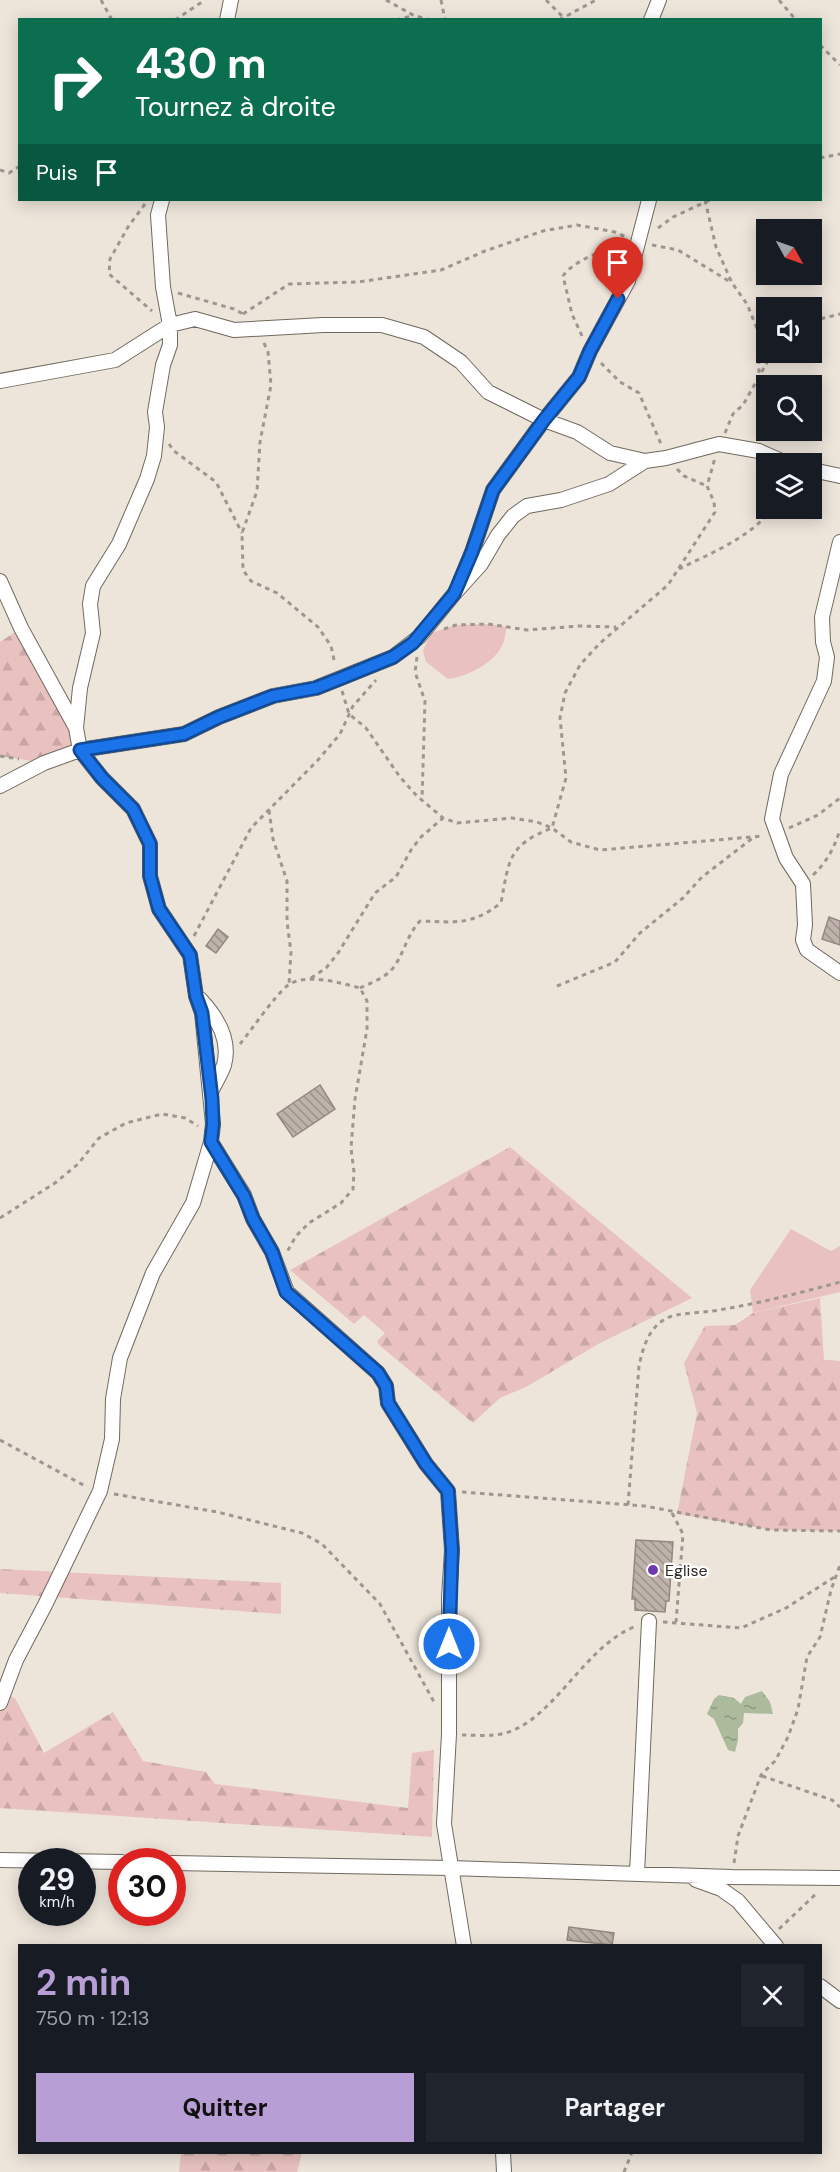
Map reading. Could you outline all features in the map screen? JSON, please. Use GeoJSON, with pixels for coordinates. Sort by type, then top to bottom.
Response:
{"type":"FeatureCollection","features":[{"type":"Feature","properties":{"kind":"street"},"geometry":{"type":"LineString","coordinates":[[227,18],[231,0]]}},
{"type":"Feature","properties":{"kind":"street"},"geometry":{"type":"LineString","coordinates":[[652,18],[659,0]]}},
{"type":"Feature","properties":{"kind":"street"},"geometry":{"type":"LineString","coordinates":[[0,1703],[16,1660],[100,1491],[112,1439],[113,1399],[120,1358],[153,1274],[193,1203],[211,1142],[213,1124],[202,1013],[196,996],[190,955],[159,909],[150,876],[150,844],[133,809],[102,778],[80,750],[76,728],[80,688],[93,633],[90,604],[93,586],[119,544],[147,479],[154,456],[157,427],[154,412],[163,365],[170,345],[170,325],[163,287],[158,215],[162,201]]}},
{"type":"Feature","properties":{"kind":"street"},"geometry":{"type":"LineString","coordinates":[[454,594],[472,552],[493,490],[544,420],[579,377],[590,351],[628,281],[649,201]]}},
{"type":"Feature","properties":{"kind":"street"},"geometry":{"type":"LineString","coordinates":[[0,381],[115,360],[170,325],[195,319],[234,330],[323,325],[382,325],[424,337],[461,362],[488,392],[544,420],[577,432],[610,453],[645,461],[719,444],[763,453]]}},
{"type":"Feature","properties":{"kind":"street"},"geometry":{"type":"LineString","coordinates":[[0,786],[44,764],[80,750],[184,734],[219,717],[273,696],[316,688],[393,657],[419,637],[481,564],[498,535],[513,516],[527,506],[561,500],[609,484],[645,461]]}},
{"type":"Feature","properties":{"kind":"street"},"geometry":{"type":"LineString","coordinates":[[822,472],[840,476]]}},
{"type":"Feature","properties":{"kind":"street"},"geometry":{"type":"LineString","coordinates":[[840,542],[822,617],[823,642],[827,657],[824,681],[781,774],[772,819],[786,858],[803,884],[805,925],[803,940],[807,950],[840,973]]}},
{"type":"Feature","properties":{"kind":"street"},"geometry":{"type":"LineString","coordinates":[[0,581],[21,627],[76,728]]}},
{"type":"Feature","properties":{"kind":"street"},"geometry":{"type":"LineString","coordinates":[[196,996],[210,1010],[220,1026],[224,1040],[224,1063],[211,1092]]}},
{"type":"Feature","properties":{"kind":"street"},"geometry":{"type":"LineString","coordinates":[[211,1142],[244,1196],[253,1219],[272,1252],[286,1292],[378,1373],[386,1386],[388,1403],[426,1464],[448,1491],[452,1550],[444,1824],[464,1944]]}},
{"type":"Feature","properties":{"kind":"street"},"geometry":{"type":"LineString","coordinates":[[637,1874],[650,1621]]}},
{"type":"Feature","properties":{"kind":"street"},"geometry":{"type":"LineString","coordinates":[[0,1860],[108,1862]]}},
{"type":"Feature","properties":{"kind":"street"},"geometry":{"type":"LineString","coordinates":[[186,1863],[451,1868],[732,1877],[837,1877]]}},
{"type":"Feature","properties":{"kind":"street"},"geometry":{"type":"LineString","coordinates":[[682,1875],[728,1893],[738,1901],[773,1942]]}},
{"type":"Feature","properties":{"kind":"street"},"geometry":{"type":"LineString","coordinates":[[822,1988],[840,2001]]}},
{"type":"Feature","properties":{"kind":"street"},"geometry":{"type":"LineString","coordinates":[[502,2154],[504,2172]]}},
{"type":"Feature","properties":{"kind":"path"},"geometry":{"type":"LineString","coordinates":[[101,0],[111,18]]}},
{"type":"Feature","properties":{"kind":"path"},"geometry":{"type":"LineString","coordinates":[[178,18],[205,0]]}},
{"type":"Feature","properties":{"kind":"path"},"geometry":{"type":"LineString","coordinates":[[386,0],[423,18]]}},
{"type":"Feature","properties":{"kind":"path"},"geometry":{"type":"LineString","coordinates":[[441,0],[446,18]]}},
{"type":"Feature","properties":{"kind":"path"},"geometry":{"type":"LineString","coordinates":[[546,0],[564,18]]}},
{"type":"Feature","properties":{"kind":"path"},"geometry":{"type":"LineString","coordinates":[[567,18],[596,0]]}},
{"type":"Feature","properties":{"kind":"path"},"geometry":{"type":"LineString","coordinates":[[779,0],[794,18]]}},
{"type":"Feature","properties":{"kind":"path"},"geometry":{"type":"LineString","coordinates":[[403,18],[413,15]]}},
{"type":"Feature","properties":{"kind":"path"},"geometry":{"type":"LineString","coordinates":[[822,47],[840,65]]}},
{"type":"Feature","properties":{"kind":"path"},"geometry":{"type":"LineString","coordinates":[[822,158],[840,154]]}},
{"type":"Feature","properties":{"kind":"path"},"geometry":{"type":"LineString","coordinates":[[0,170],[9,173],[18,167]]}},
{"type":"Feature","properties":{"kind":"path"},"geometry":{"type":"LineString","coordinates":[[148,201],[137,213],[110,259],[108,274],[170,325]]}},
{"type":"Feature","properties":{"kind":"path"},"geometry":{"type":"LineString","coordinates":[[704,201],[674,217],[638,242],[600,251],[567,271],[563,276],[572,314],[590,351],[620,382],[639,393],[666,458],[684,476],[707,486]]}},
{"type":"Feature","properties":{"kind":"path"},"geometry":{"type":"LineString","coordinates":[[706,201],[716,248],[732,283],[747,304],[758,331],[759,375]]}},
{"type":"Feature","properties":{"kind":"path"},"geometry":{"type":"LineString","coordinates":[[243,314],[289,284],[358,282],[441,270],[485,251],[543,231],[577,225],[615,232],[638,242],[678,250],[732,283]]}},
{"type":"Feature","properties":{"kind":"path"},"geometry":{"type":"LineString","coordinates":[[163,287],[234,309],[248,317],[257,330],[268,352],[271,385],[260,442],[256,491],[242,534],[243,570],[251,581],[278,593],[318,627],[331,646],[349,714],[366,728],[400,777],[443,818],[456,823],[512,818],[537,822],[552,828],[571,842],[600,850],[777,834],[818,815],[840,798]]}},
{"type":"Feature","properties":{"kind":"path"},"geometry":{"type":"LineString","coordinates":[[822,318],[840,314]]}},
{"type":"Feature","properties":{"kind":"path"},"geometry":{"type":"LineString","coordinates":[[759,375],[766,363]]}},
{"type":"Feature","properties":{"kind":"path"},"geometry":{"type":"LineString","coordinates":[[552,828],[566,778],[560,718],[565,693],[580,665],[617,627],[668,585],[715,512],[714,502],[707,486],[719,444],[734,414],[743,405],[756,381]]}},
{"type":"Feature","properties":{"kind":"path"},"geometry":{"type":"LineString","coordinates":[[157,427],[174,451],[216,482],[242,534]]}},
{"type":"Feature","properties":{"kind":"path"},"geometry":{"type":"LineString","coordinates":[[677,570],[726,546],[765,519]]}},
{"type":"Feature","properties":{"kind":"path"},"geometry":{"type":"LineString","coordinates":[[422,800],[425,701],[415,672],[419,637],[456,625],[488,624],[527,630],[579,626],[617,627]]}},
{"type":"Feature","properties":{"kind":"path"},"geometry":{"type":"LineString","coordinates":[[190,955],[196,930],[251,828],[326,751],[340,734],[353,705],[393,657]]}},
{"type":"Feature","properties":{"kind":"path"},"geometry":{"type":"LineString","coordinates":[[224,1063],[289,984],[291,952],[287,922],[287,881],[273,839],[269,810]]}},
{"type":"Feature","properties":{"kind":"path"},"geometry":{"type":"LineString","coordinates":[[289,984],[309,979],[326,968],[338,953],[375,893],[396,877],[421,837],[443,818]]}},
{"type":"Feature","properties":{"kind":"path"},"geometry":{"type":"LineString","coordinates":[[309,979],[338,982],[360,988],[384,977],[396,964],[411,930],[420,921],[461,922],[485,915],[501,903],[507,868],[514,852],[530,836],[552,828]]}},
{"type":"Feature","properties":{"kind":"path"},"geometry":{"type":"LineString","coordinates":[[803,884],[821,867],[834,848],[840,830]]}},
{"type":"Feature","properties":{"kind":"path"},"geometry":{"type":"LineString","coordinates":[[557,986],[615,962],[640,933],[683,898],[702,877],[754,837]]}},
{"type":"Feature","properties":{"kind":"path"},"geometry":{"type":"LineString","coordinates":[[278,1269],[296,1236],[309,1223],[342,1203],[353,1189],[354,1172],[351,1148],[355,1099],[367,1029],[367,1001],[360,988]]}},
{"type":"Feature","properties":{"kind":"path"},"geometry":{"type":"LineString","coordinates":[[0,1218],[55,1183],[78,1164],[99,1138],[126,1123],[162,1114],[185,1118],[198,1127],[211,1142]]}},
{"type":"Feature","properties":{"kind":"path"},"geometry":{"type":"LineString","coordinates":[[628,1505],[639,1365],[644,1344],[655,1326],[667,1318],[789,1296],[840,1282]]}},
{"type":"Feature","properties":{"kind":"path"},"geometry":{"type":"LineString","coordinates":[[0,1440],[83,1485],[100,1491],[217,1512],[302,1533],[322,1544],[380,1604],[435,1706]]}},
{"type":"Feature","properties":{"kind":"path"},"geometry":{"type":"LineString","coordinates":[[448,1491],[645,1506],[672,1513],[771,1530],[840,1531]]}},
{"type":"Feature","properties":{"kind":"path"},"geometry":{"type":"LineString","coordinates":[[672,1513],[683,1534],[676,1622]]}},
{"type":"Feature","properties":{"kind":"path"},"geometry":{"type":"LineString","coordinates":[[732,1877],[738,1836],[761,1775],[775,1761],[788,1737],[798,1709],[807,1657],[820,1637],[831,1590],[840,1565]]}},
{"type":"Feature","properties":{"kind":"path"},"geometry":{"type":"LineString","coordinates":[[761,1775],[832,1800],[840,1807]]}},
{"type":"Feature","properties":{"kind":"path"},"geometry":{"type":"LineString","coordinates":[[773,1942],[837,1877]]}},
{"type":"Feature","properties":{"kind":"path"},"geometry":{"type":"LineString","coordinates":[[624,2172],[631,2154]]}},
{"type":"Feature","properties":{"kind":"green space"},"geometry":{"type":"Polygon","coordinates":[[[488,624],[507,627],[502,646],[486,664],[463,676],[448,679],[426,662],[423,651],[431,633],[456,625],[488,624]]]}},
{"type":"Feature","properties":{"kind":"green space"},"geometry":{"type":"Polygon","coordinates":[[[21,628],[80,750],[44,763],[0,756],[0,642],[21,628]]]}},
{"type":"Feature","properties":{"kind":"green space"},"geometry":{"type":"Polygon","coordinates":[[[510,1147],[692,1298],[600,1343],[526,1387],[500,1398],[473,1423],[379,1345],[377,1341],[385,1333],[364,1315],[354,1324],[290,1270],[510,1147]]]}},
{"type":"Feature","properties":{"kind":"green space"},"geometry":{"type":"Polygon","coordinates":[[[791,1229],[831,1251],[840,1246],[840,1292],[753,1313],[750,1290],[791,1229]]]}},
{"type":"Feature","properties":{"kind":"green space"},"geometry":{"type":"Polygon","coordinates":[[[820,1298],[824,1360],[840,1361],[840,1531],[771,1530],[677,1514],[697,1413],[684,1363],[705,1326],[735,1325],[753,1313],[820,1298]]]}},
{"type":"Feature","properties":{"kind":"green space"},"geometry":{"type":"Polygon","coordinates":[[[0,1569],[281,1583],[281,1614],[0,1593],[0,1569]]]}},
{"type":"Feature","properties":{"kind":"green space"},"geometry":{"type":"Polygon","coordinates":[[[0,1693],[15,1698],[44,1753],[113,1712],[143,1761],[206,1772],[215,1784],[408,1808],[412,1753],[434,1750],[432,1837],[0,1808],[0,1693]]]}},
{"type":"Feature","properties":{"kind":"green space"},"geometry":{"type":"Polygon","coordinates":[[[181,2154],[302,2154],[297,2172],[179,2172],[181,2154]]]}},
{"type":"Feature","properties":{"kind":"water"},"geometry":{"type":"Polygon","coordinates":[[[762,1691],[770,1702],[773,1714],[744,1713],[743,1723],[738,1729],[735,1752],[728,1750],[714,1719],[707,1714],[714,1699],[719,1695],[734,1698],[741,1704],[745,1697],[762,1691]]]}},
{"type":"Feature","properties":{"kind":"building"},"geometry":{"type":"Polygon","coordinates":[[[829,917],[840,921],[840,945],[822,939],[829,917]]]}},
{"type":"Feature","properties":{"kind":"building"},"geometry":{"type":"Polygon","coordinates":[[[218,929],[228,937],[216,953],[206,946],[218,929]]]}},
{"type":"Feature","properties":{"kind":"building"},"geometry":{"type":"Polygon","coordinates":[[[320,1085],[335,1109],[293,1137],[277,1114],[320,1085]]]}},
{"type":"Feature","properties":{"kind":"building"},"geometry":{"type":"Polygon","coordinates":[[[636,1540],[673,1542],[669,1601],[666,1601],[665,1612],[635,1610],[635,1599],[632,1599],[636,1540]]]}},
{"type":"Feature","properties":{"kind":"building"},"geometry":{"type":"Polygon","coordinates":[[[569,1927],[614,1933],[612,1944],[567,1940],[569,1927]]]}},
{"type":"Feature","properties":{"kind":"place","name":"Eglise"},"geometry":{"type":"Point","coordinates":[653,1570]}},
{"type":"Feature","properties":{"kind":"route"},"geometry":{"type":"LineString","coordinates":[[449,1644],[452,1550],[448,1491],[426,1464],[388,1403],[386,1386],[378,1373],[286,1292],[272,1252],[253,1219],[244,1196],[211,1142],[212,1099],[202,1013],[196,996],[190,955],[159,909],[150,876],[150,844],[133,809],[102,778],[80,750],[184,734],[219,717],[273,696],[316,688],[339,679],[393,657],[413,643],[454,594],[472,552],[493,490],[544,420],[579,377],[618,299]]}}]}
